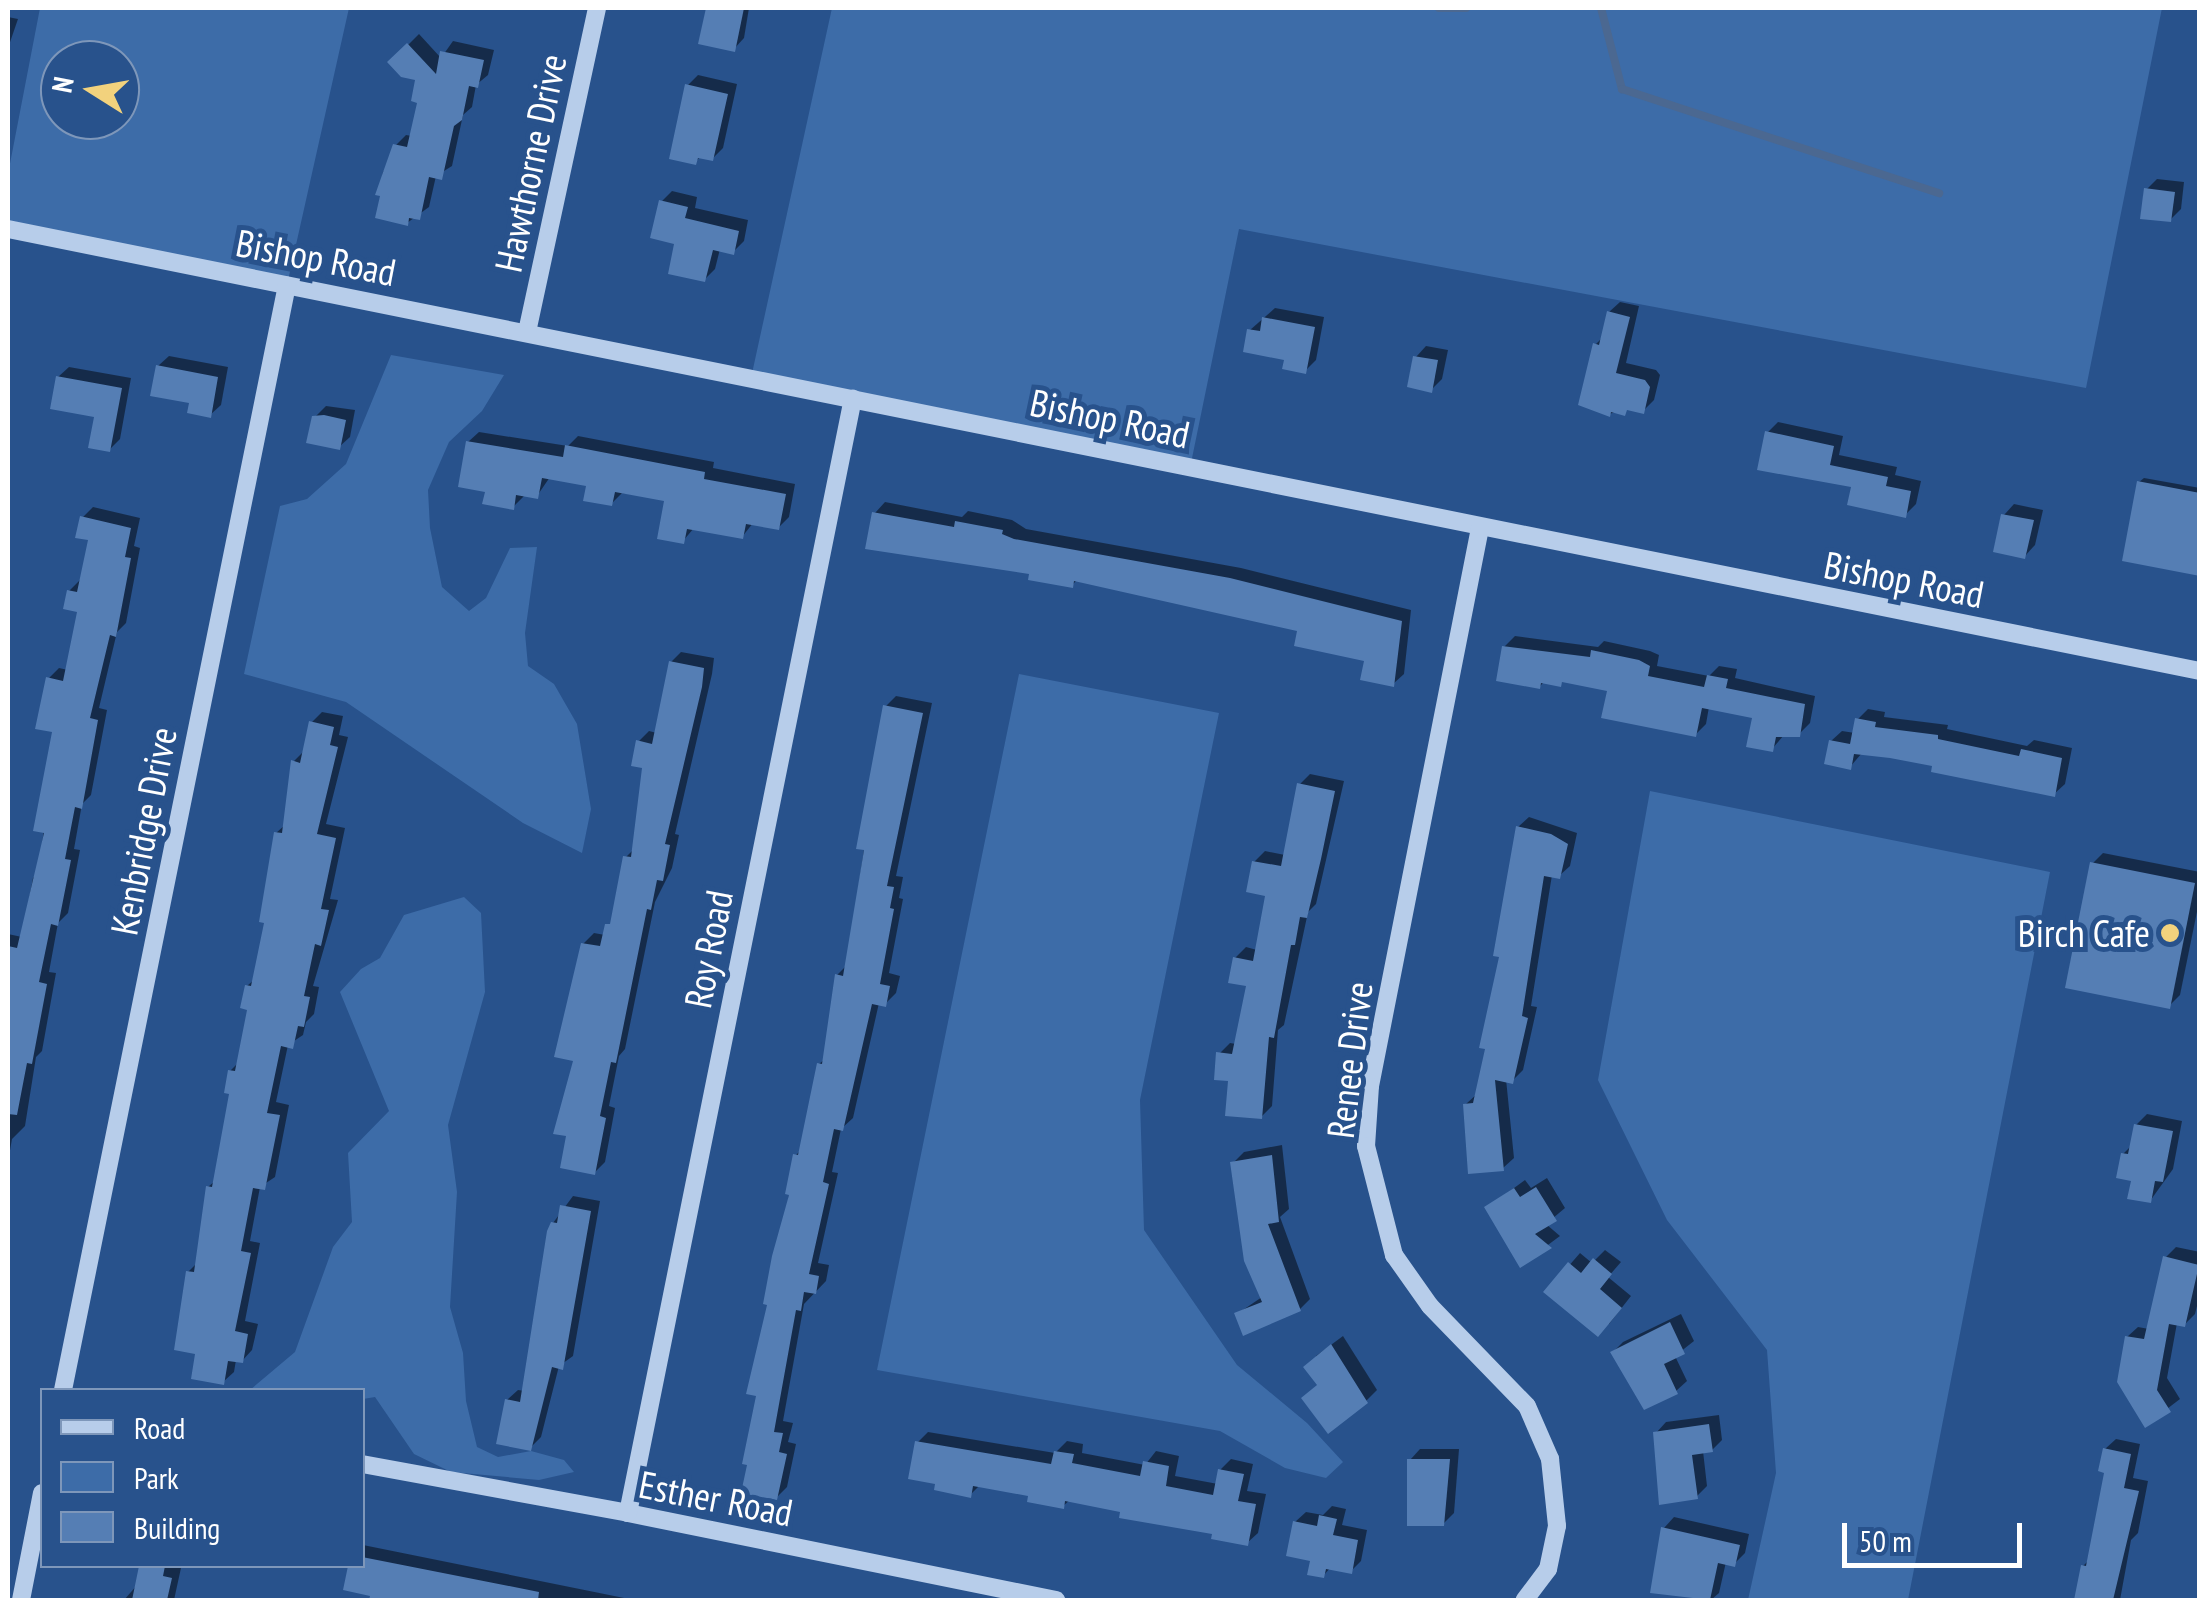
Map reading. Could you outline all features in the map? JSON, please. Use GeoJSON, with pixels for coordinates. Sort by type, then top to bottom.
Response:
{"type":"FeatureCollection","features":[{"type":"Feature","properties":{"kind":"street","name":"Hawthorne Drive"},"geometry":{"type":"LineString","coordinates":[[527,332],[597,8]]}},
{"type":"Feature","properties":{"kind":"street","name":"Bishop Road"},"geometry":{"type":"LineString","coordinates":[[8,229],[2200,671]]}},
{"type":"Feature","properties":{"kind":"street","name":"Kenbridge Drive"},"geometry":{"type":"LineString","coordinates":[[63,1388],[287,285]]}},
{"type":"Feature","properties":{"kind":"street","name":"Roy Road"},"geometry":{"type":"LineString","coordinates":[[628,1513],[852,398]]}},
{"type":"Feature","properties":{"kind":"street","name":"Renee Drive"},"geometry":{"type":"LineString","coordinates":[[1480,528],[1370,1086],[1366,1146],[1394,1255],[1430,1306],[1528,1406],[1550,1459],[1557,1526],[1548,1569],[1525,1600]]}},
{"type":"Feature","properties":{"kind":"street","name":"Esther Road"},"geometry":{"type":"LineString","coordinates":[[365,1465],[628,1513],[1056,1600]]}},
{"type":"Feature","properties":{"kind":"street"},"geometry":{"type":"LineString","coordinates":[[21,1600],[40,1503]]}},
{"type":"Feature","properties":{"kind":"green space"},"geometry":{"type":"Polygon","coordinates":[[[40,8],[349,8],[287,285],[8,229],[8,174],[40,8]]]}},
{"type":"Feature","properties":{"kind":"green space"},"geometry":{"type":"Polygon","coordinates":[[[832,8],[2162,8],[2086,388],[1239,229],[1190,468],[751,378],[832,8]]]}},
{"type":"Feature","properties":{"kind":"green space"},"geometry":{"type":"Polygon","coordinates":[[[391,355],[504,375],[482,411],[449,442],[428,490],[430,528],[442,587],[469,611],[486,598],[510,548],[537,547],[525,633],[528,666],[554,684],[577,724],[591,809],[582,853],[523,823],[346,702],[244,674],[280,506],[307,499],[346,464],[391,355]]]}},
{"type":"Feature","properties":{"kind":"green space"},"geometry":{"type":"Polygon","coordinates":[[[1019,674],[1219,713],[1140,1100],[1144,1230],[1237,1365],[1307,1423],[1343,1462],[1326,1478],[1285,1468],[1220,1431],[877,1370],[1019,674]]]}},
{"type":"Feature","properties":{"kind":"green space"},"geometry":{"type":"Polygon","coordinates":[[[1650,791],[2050,872],[1908,1600],[1748,1600],[1776,1473],[1767,1350],[1667,1220],[1598,1080],[1650,791]]]}},
{"type":"Feature","properties":{"kind":"green space"},"geometry":{"type":"Polygon","coordinates":[[[464,897],[481,913],[485,992],[448,1125],[457,1192],[450,1307],[463,1353],[466,1401],[477,1447],[498,1457],[531,1451],[564,1460],[574,1472],[539,1480],[451,1472],[414,1454],[375,1397],[365,1399],[365,1388],[252,1388],[295,1352],[333,1247],[352,1222],[348,1153],[389,1111],[340,992],[361,969],[380,958],[404,915],[464,897]]]}},
{"type":"Feature","properties":{"kind":"building"},"geometry":{"type":"Polygon","coordinates":[[[706,8],[744,8],[735,52],[698,44],[706,8]]]}},
{"type":"Feature","properties":{"kind":"building"},"geometry":{"type":"Polygon","coordinates":[[[407,43],[436,74],[440,51],[484,60],[478,88],[469,86],[462,120],[454,126],[442,180],[429,177],[420,220],[409,218],[408,226],[375,218],[380,196],[375,195],[393,144],[407,147],[417,103],[411,101],[415,80],[401,77],[387,62],[407,43]]]}},
{"type":"Feature","properties":{"kind":"building"},"geometry":{"type":"Polygon","coordinates":[[[685,84],[728,94],[713,161],[698,158],[696,165],[669,159],[685,84]]]}},
{"type":"Feature","properties":{"kind":"building"},"geometry":{"type":"Polygon","coordinates":[[[2144,188],[2175,192],[2171,222],[2140,219],[2144,188]]]}},
{"type":"Feature","properties":{"kind":"building"},"geometry":{"type":"Polygon","coordinates":[[[659,200],[688,207],[685,218],[739,231],[734,255],[713,250],[705,282],[668,274],[674,244],[650,238],[659,200]]]}},
{"type":"Feature","properties":{"kind":"building"},"geometry":{"type":"Polygon","coordinates":[[[1607,311],[1630,317],[1616,373],[1645,380],[1650,387],[1644,414],[1627,410],[1625,416],[1611,412],[1610,417],[1578,405],[1593,343],[1599,345],[1607,311]]]}},
{"type":"Feature","properties":{"kind":"building"},"geometry":{"type":"Polygon","coordinates":[[[1262,317],[1315,327],[1306,374],[1282,369],[1284,360],[1243,352],[1247,329],[1260,331],[1262,317]]]}},
{"type":"Feature","properties":{"kind":"building"},"geometry":{"type":"Polygon","coordinates":[[[1413,356],[1438,360],[1432,393],[1407,387],[1413,356]]]}},
{"type":"Feature","properties":{"kind":"building"},"geometry":{"type":"Polygon","coordinates":[[[156,365],[218,377],[211,418],[187,413],[189,403],[150,396],[156,365]]]}},
{"type":"Feature","properties":{"kind":"building"},"geometry":{"type":"Polygon","coordinates":[[[56,376],[122,388],[110,452],[88,448],[94,417],[50,409],[56,376]]]}},
{"type":"Feature","properties":{"kind":"building"},"geometry":{"type":"Polygon","coordinates":[[[312,416],[346,420],[340,450],[306,443],[312,416]]]}},
{"type":"Feature","properties":{"kind":"building"},"geometry":{"type":"Polygon","coordinates":[[[1765,431],[1834,446],[1830,465],[1888,477],[1886,486],[1911,491],[1906,518],[1847,505],[1851,487],[1757,470],[1765,431]]]}},
{"type":"Feature","properties":{"kind":"building"},"geometry":{"type":"Polygon","coordinates":[[[466,441],[563,457],[565,445],[705,472],[704,479],[786,494],[779,530],[746,524],[743,539],[687,529],[684,544],[657,539],[664,501],[615,492],[612,506],[583,501],[586,486],[542,478],[538,499],[516,495],[514,510],[482,504],[485,492],[458,487],[466,441]]]}},
{"type":"Feature","properties":{"kind":"building"},"geometry":{"type":"Polygon","coordinates":[[[2137,481],[2200,493],[2200,576],[2122,561],[2137,481]]]}},
{"type":"Feature","properties":{"kind":"building"},"geometry":{"type":"Polygon","coordinates":[[[872,512],[954,527],[955,521],[1003,530],[1002,534],[1014,539],[1230,578],[1402,621],[1394,687],[1360,680],[1364,661],[1294,646],[1297,631],[1074,581],[1073,588],[1028,580],[1029,574],[865,549],[872,512]]]}},
{"type":"Feature","properties":{"kind":"building"},"geometry":{"type":"Polygon","coordinates":[[[2001,514],[2034,520],[2025,559],[1993,552],[2001,514]]]}},
{"type":"Feature","properties":{"kind":"building"},"geometry":{"type":"Polygon","coordinates":[[[80,516],[131,528],[125,557],[131,558],[116,637],[110,635],[90,718],[98,720],[82,809],[75,807],[65,859],[71,860],[58,926],[51,924],[39,982],[47,984],[32,1064],[27,1063],[17,1115],[8,1114],[8,946],[17,948],[44,833],[33,831],[52,732],[35,729],[46,677],[63,681],[77,612],[63,609],[67,590],[77,592],[88,540],[75,538],[80,516]]]}},
{"type":"Feature","properties":{"kind":"building"},"geometry":{"type":"Polygon","coordinates":[[[1502,646],[1590,657],[1591,650],[1639,660],[1650,666],[1648,676],[1704,687],[1707,675],[1728,679],[1726,688],[1805,704],[1800,737],[1776,737],[1773,752],[1746,747],[1752,718],[1702,708],[1696,737],[1601,718],[1607,691],[1562,682],[1561,687],[1541,683],[1540,689],[1496,681],[1502,646]]]}},
{"type":"Feature","properties":{"kind":"building"},"geometry":{"type":"Polygon","coordinates":[[[669,661],[704,668],[702,687],[665,844],[670,845],[663,881],[657,880],[651,910],[647,909],[616,1063],[611,1062],[600,1116],[606,1118],[595,1175],[560,1168],[566,1136],[553,1134],[573,1061],[554,1057],[581,943],[600,946],[605,924],[610,924],[623,856],[631,857],[642,768],[631,766],[636,740],[652,744],[669,661]]]}},
{"type":"Feature","properties":{"kind":"building"},"geometry":{"type":"Polygon","coordinates":[[[883,705],[923,713],[887,886],[894,887],[890,908],[894,909],[880,984],[890,986],[886,1007],[872,1004],[843,1131],[834,1129],[823,1182],[829,1184],[809,1274],[819,1276],[816,1294],[804,1292],[801,1311],[796,1310],[774,1432],[783,1433],[779,1452],[787,1454],[777,1500],[741,1493],[747,1465],[742,1464],[756,1396],[746,1394],[767,1305],[763,1304],[772,1256],[789,1195],[785,1194],[793,1154],[798,1155],[817,1063],[822,1064],[835,974],[843,976],[864,850],[856,849],[883,705]]]}},
{"type":"Feature","properties":{"kind":"building"},"geometry":{"type":"Polygon","coordinates":[[[1855,718],[1876,722],[1875,727],[1938,735],[1938,739],[2019,756],[2021,749],[2062,758],[2055,797],[1931,772],[1932,766],[1890,758],[1854,754],[1851,770],[1824,764],[1829,740],[1850,744],[1855,718]]]}},
{"type":"Feature","properties":{"kind":"building"},"geometry":{"type":"Polygon","coordinates":[[[309,721],[334,727],[330,745],[338,747],[317,834],[336,838],[321,909],[329,910],[321,946],[315,944],[304,996],[310,997],[304,1027],[298,1026],[293,1049],[281,1046],[267,1113],[280,1115],[265,1190],[253,1188],[241,1251],[251,1253],[235,1331],[248,1334],[243,1363],[228,1361],[224,1385],[191,1379],[195,1354],[174,1350],[186,1271],[194,1272],[206,1186],[212,1187],[229,1094],[224,1093],[228,1070],[235,1071],[247,1010],[240,1008],[245,985],[251,986],[264,923],[259,922],[274,832],[282,833],[291,760],[300,763],[309,721]]]}},
{"type":"Feature","properties":{"kind":"building"},"geometry":{"type":"Polygon","coordinates":[[[1297,783],[1335,791],[1321,859],[1307,918],[1300,917],[1295,945],[1291,945],[1274,1038],[1269,1037],[1262,1119],[1225,1116],[1228,1081],[1214,1080],[1216,1052],[1232,1054],[1246,986],[1228,983],[1233,957],[1253,961],[1265,896],[1246,892],[1252,861],[1281,866],[1297,783]]]}},
{"type":"Feature","properties":{"kind":"building"},"geometry":{"type":"Polygon","coordinates":[[[1516,826],[1551,834],[1568,844],[1560,879],[1544,876],[1522,1016],[1528,1018],[1513,1084],[1495,1080],[1504,1171],[1468,1174],[1463,1104],[1473,1103],[1485,1049],[1479,1048],[1499,957],[1493,956],[1516,826]]]}},
{"type":"Feature","properties":{"kind":"building"},"geometry":{"type":"Polygon","coordinates":[[[2090,862],[2195,883],[2170,1009],[2065,988],[2090,862]]]}},
{"type":"Feature","properties":{"kind":"building"},"geometry":{"type":"Polygon","coordinates":[[[2134,1124],[2173,1131],[2163,1182],[2155,1181],[2151,1203],[2127,1199],[2131,1181],[2116,1178],[2121,1153],[2128,1154],[2134,1124]]]}},
{"type":"Feature","properties":{"kind":"building"},"geometry":{"type":"Polygon","coordinates":[[[1272,1155],[1279,1222],[1268,1224],[1301,1311],[1243,1336],[1234,1313],[1262,1302],[1244,1261],[1230,1162],[1272,1155]]]}},
{"type":"Feature","properties":{"kind":"building"},"geometry":{"type":"Polygon","coordinates":[[[1536,1187],[1557,1221],[1535,1234],[1552,1248],[1520,1268],[1484,1207],[1514,1188],[1520,1197],[1536,1187]]]}},
{"type":"Feature","properties":{"kind":"building"},"geometry":{"type":"Polygon","coordinates":[[[560,1205],[591,1211],[563,1370],[552,1367],[531,1451],[496,1444],[505,1399],[520,1402],[547,1231],[551,1222],[557,1223],[560,1205]]]}},
{"type":"Feature","properties":{"kind":"building"},"geometry":{"type":"Polygon","coordinates":[[[2163,1256],[2199,1265],[2185,1327],[2169,1324],[2157,1390],[2171,1412],[2145,1428],[2117,1382],[2125,1336],[2144,1339],[2163,1256]]]}},
{"type":"Feature","properties":{"kind":"building"},"geometry":{"type":"Polygon","coordinates":[[[1593,1258],[1612,1274],[1600,1289],[1622,1308],[1598,1337],[1543,1292],[1568,1262],[1581,1273],[1593,1258]]]}},
{"type":"Feature","properties":{"kind":"building"},"geometry":{"type":"Polygon","coordinates":[[[1670,1322],[1685,1354],[1664,1364],[1678,1394],[1644,1410],[1610,1352],[1670,1322]]]}},
{"type":"Feature","properties":{"kind":"building"},"geometry":{"type":"Polygon","coordinates":[[[1331,1344],[1368,1403],[1328,1434],[1301,1398],[1317,1385],[1303,1367],[1331,1344]]]}},
{"type":"Feature","properties":{"kind":"building"},"geometry":{"type":"Polygon","coordinates":[[[1709,1424],[1713,1452],[1692,1455],[1698,1499],[1659,1505],[1653,1432],[1709,1424]]]}},
{"type":"Feature","properties":{"kind":"building"},"geometry":{"type":"Polygon","coordinates":[[[915,1441],[1051,1464],[1054,1451],[1074,1454],[1072,1463],[1140,1476],[1143,1461],[1169,1466],[1166,1486],[1213,1495],[1218,1469],[1244,1474],[1238,1501],[1256,1504],[1248,1546],[1211,1539],[1212,1534],[1119,1518],[1120,1512],[1065,1501],[1064,1509],[1027,1502],[1028,1496],[973,1486],[971,1498],[934,1490],[935,1484],[908,1479],[915,1441]]]}},
{"type":"Feature","properties":{"kind":"building"},"geometry":{"type":"Polygon","coordinates":[[[2103,1448],[2131,1454],[2124,1488],[2139,1491],[2113,1600],[2074,1600],[2081,1565],[2086,1566],[2104,1473],[2098,1471],[2103,1448]]]}},
{"type":"Feature","properties":{"kind":"building"},"geometry":{"type":"Polygon","coordinates":[[[1407,1459],[1450,1459],[1444,1526],[1407,1526],[1407,1459]]]}},
{"type":"Feature","properties":{"kind":"building"},"geometry":{"type":"Polygon","coordinates":[[[1319,1515],[1337,1519],[1333,1535],[1358,1540],[1352,1574],[1326,1569],[1324,1578],[1307,1575],[1310,1561],[1286,1556],[1293,1521],[1317,1526],[1319,1515]]]}},
{"type":"Feature","properties":{"kind":"building"},"geometry":{"type":"Polygon","coordinates":[[[1661,1527],[1740,1545],[1735,1567],[1718,1563],[1710,1600],[1650,1593],[1661,1527]]]}},
{"type":"Feature","properties":{"kind":"building"},"geometry":{"type":"Polygon","coordinates":[[[365,1558],[539,1592],[538,1600],[369,1600],[370,1596],[343,1590],[348,1568],[365,1568],[365,1558]]]}},
{"type":"Feature","properties":{"kind":"building"},"geometry":{"type":"Polygon","coordinates":[[[139,1568],[165,1568],[163,1576],[172,1578],[167,1600],[132,1600],[139,1568]]]}},
{"type":"Feature","properties":{"kind":"waterway"},"geometry":{"type":"LineString","coordinates":[[1439,8],[1466,8]]}},
{"type":"Feature","properties":{"kind":"waterway"},"geometry":{"type":"LineString","coordinates":[[1601,8],[1622,89],[1939,193]]}},
{"type":"Feature","properties":{"kind":"place","name":"Birch Cafe"},"geometry":{"type":"Point","coordinates":[2170,933]}}]}
